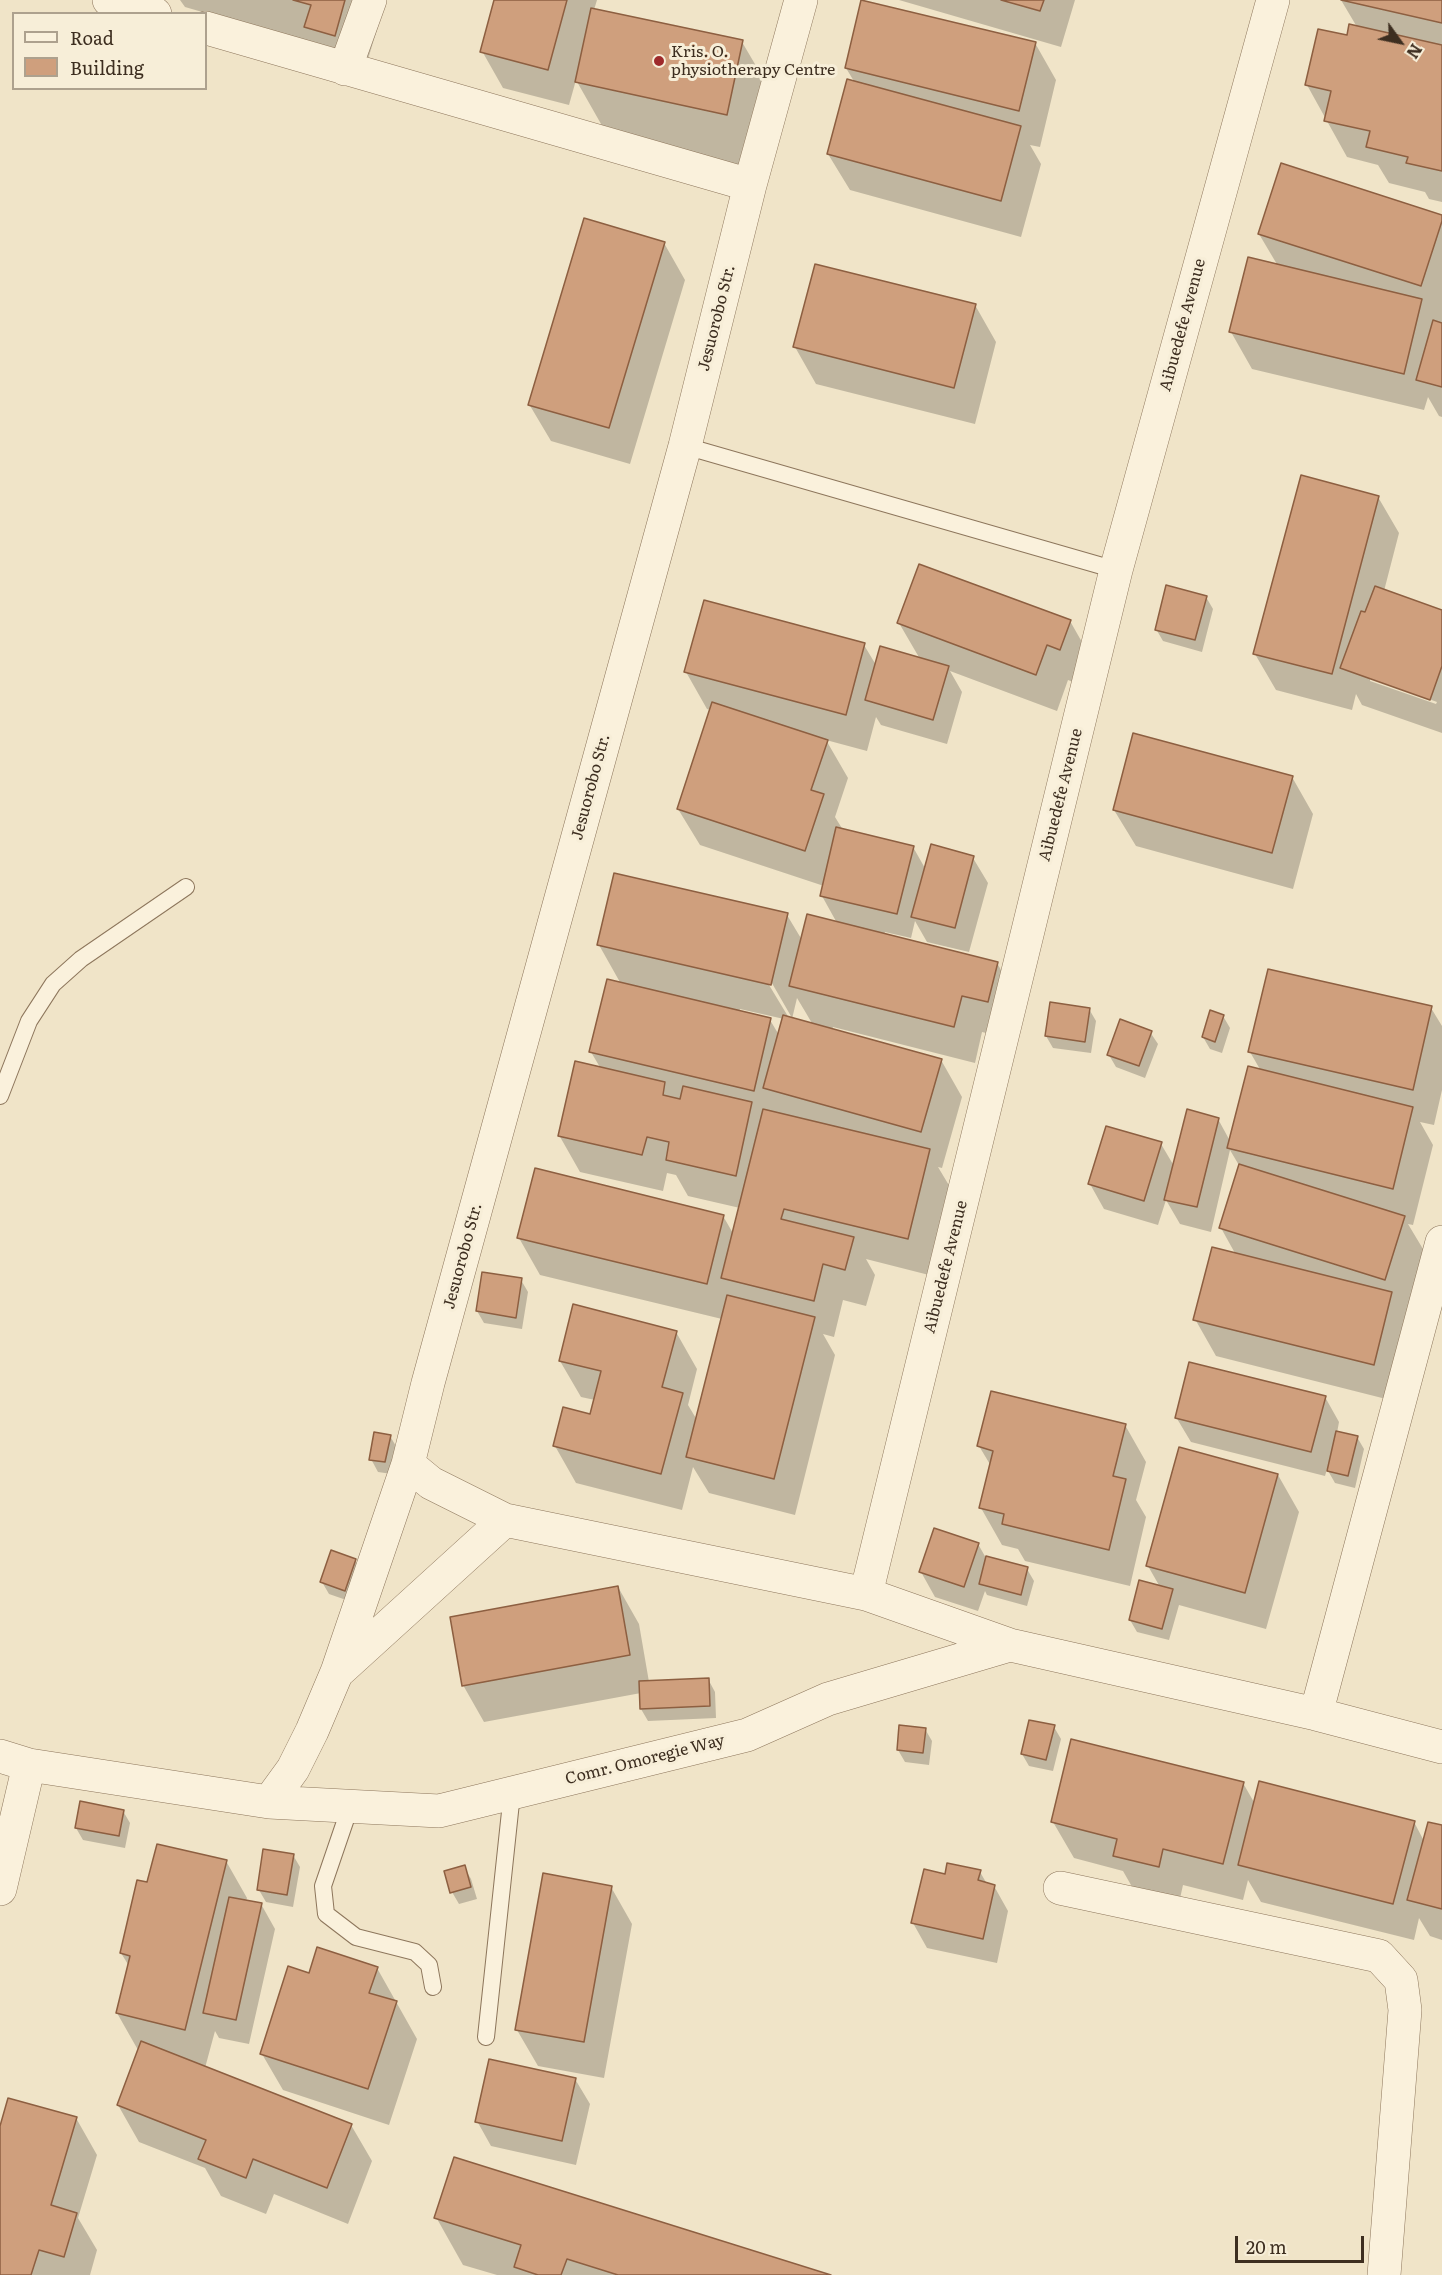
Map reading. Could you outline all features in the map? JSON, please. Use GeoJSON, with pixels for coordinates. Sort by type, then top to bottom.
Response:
{"type":"FeatureCollection","features":[{"type":"Feature","properties":{"kind":"street"},"geometry":{"type":"LineString","coordinates":[[109,0],[148,12]]}},
{"type":"Feature","properties":{"kind":"street"},"geometry":{"type":"LineString","coordinates":[[345,69],[370,0]]}},
{"type":"Feature","properties":{"kind":"street","name":"Jesuorobo Str."},"geometry":{"type":"LineString","coordinates":[[269,1802],[293,1769],[337,1672],[408,1464],[428,1383],[685,446],[750,185],[801,0]]}},
{"type":"Feature","properties":{"kind":"street","name":"Aibuedefe Avenue"},"geometry":{"type":"LineString","coordinates":[[866,1594],[1116,570],[1273,0]]}},
{"type":"Feature","properties":{"kind":"street"},"geometry":{"type":"LineString","coordinates":[[207,28],[750,185]]}},
{"type":"Feature","properties":{"kind":"street"},"geometry":{"type":"LineString","coordinates":[[1316,1714],[1442,1242]]}},
{"type":"Feature","properties":{"kind":"street"},"geometry":{"type":"LineString","coordinates":[[408,1464],[431,1484],[505,1520],[866,1594],[1010,1645],[1316,1714],[1442,1747]]}},
{"type":"Feature","properties":{"kind":"street"},"geometry":{"type":"LineString","coordinates":[[337,1672],[505,1520]]}},
{"type":"Feature","properties":{"kind":"street","name":"Comr. Omoregie Way"},"geometry":{"type":"LineString","coordinates":[[15,1760],[269,1802],[439,1811],[747,1735],[828,1699],[1010,1645]]}},
{"type":"Feature","properties":{"kind":"street"},"geometry":{"type":"LineString","coordinates":[[0,1888],[15,1760]]}},
{"type":"Feature","properties":{"kind":"street"},"geometry":{"type":"LineString","coordinates":[[1060,1888],[1379,1956],[1401,1980],[1405,2010],[1384,2275]]}},
{"type":"Feature","properties":{"kind":"lane"},"geometry":{"type":"LineString","coordinates":[[685,446],[1116,570]]}},
{"type":"Feature","properties":{"kind":"lane"},"geometry":{"type":"LineString","coordinates":[[0,1096],[29,1021],[53,984],[81,959],[186,886]]}},
{"type":"Feature","properties":{"kind":"lane"},"geometry":{"type":"LineString","coordinates":[[486,2037],[512,1793]]}},
{"type":"Feature","properties":{"kind":"lane"},"geometry":{"type":"LineString","coordinates":[[350,1807],[323,1886],[326,1914],[356,1937],[415,1952],[429,1965],[433,1987]]}},
{"type":"Feature","properties":{"kind":"building"},"geometry":{"type":"Polygon","coordinates":[[[293,0],[345,0],[335,36],[304,27],[311,5],[293,0]]]}},
{"type":"Feature","properties":{"kind":"building"},"geometry":{"type":"Polygon","coordinates":[[[494,0],[567,0],[548,70],[480,52],[494,0]]]}},
{"type":"Feature","properties":{"kind":"building"},"geometry":{"type":"Polygon","coordinates":[[[861,0],[1036,42],[1019,111],[845,68],[861,0]]]}},
{"type":"Feature","properties":{"kind":"building"},"geometry":{"type":"Polygon","coordinates":[[[1001,0],[1044,0],[1040,11],[1001,0]]]}},
{"type":"Feature","properties":{"kind":"building"},"geometry":{"type":"Polygon","coordinates":[[[1341,0],[1442,0],[1442,23],[1341,0]]]}},
{"type":"Feature","properties":{"kind":"building","name":"Kris. O. physiotherapy Centre"},"geometry":{"type":"Polygon","coordinates":[[[591,8],[743,40],[727,115],[575,82],[591,8]]]}},
{"type":"Feature","properties":{"kind":"building"},"geometry":{"type":"Polygon","coordinates":[[[1349,24],[1442,45],[1442,171],[1406,163],[1408,157],[1366,147],[1370,131],[1324,121],[1331,91],[1305,85],[1318,29],[1347,35],[1349,24]]]}},
{"type":"Feature","properties":{"kind":"building"},"geometry":{"type":"Polygon","coordinates":[[[847,79],[1021,126],[1001,201],[827,154],[847,79]]]}},
{"type":"Feature","properties":{"kind":"building"},"geometry":{"type":"Polygon","coordinates":[[[1281,163],[1442,215],[1421,286],[1258,234],[1281,163]]]}},
{"type":"Feature","properties":{"kind":"building"},"geometry":{"type":"Polygon","coordinates":[[[584,218],[665,242],[609,428],[528,405],[584,218]]]}},
{"type":"Feature","properties":{"kind":"building"},"geometry":{"type":"Polygon","coordinates":[[[1248,257],[1422,299],[1404,374],[1229,332],[1248,257]]]}},
{"type":"Feature","properties":{"kind":"building"},"geometry":{"type":"Polygon","coordinates":[[[815,264],[976,304],[954,388],[793,347],[815,264]]]}},
{"type":"Feature","properties":{"kind":"building"},"geometry":{"type":"Polygon","coordinates":[[[1433,320],[1442,323],[1442,387],[1416,380],[1433,320]]]}},
{"type":"Feature","properties":{"kind":"building"},"geometry":{"type":"Polygon","coordinates":[[[1301,475],[1379,496],[1332,674],[1253,654],[1301,475]]]}},
{"type":"Feature","properties":{"kind":"building"},"geometry":{"type":"Polygon","coordinates":[[[919,564],[1071,620],[1060,650],[1047,645],[1036,675],[897,623],[919,564]]]}},
{"type":"Feature","properties":{"kind":"building"},"geometry":{"type":"Polygon","coordinates":[[[1166,585],[1207,596],[1195,640],[1155,630],[1166,585]]]}},
{"type":"Feature","properties":{"kind":"building"},"geometry":{"type":"Polygon","coordinates":[[[1375,586],[1442,610],[1442,666],[1430,700],[1340,668],[1361,611],[1365,612],[1375,586]]]}},
{"type":"Feature","properties":{"kind":"building"},"geometry":{"type":"Polygon","coordinates":[[[704,600],[865,643],[846,715],[684,672],[704,600]]]}},
{"type":"Feature","properties":{"kind":"building"},"geometry":{"type":"Polygon","coordinates":[[[880,646],[949,666],[933,720],[865,700],[880,646]]]}},
{"type":"Feature","properties":{"kind":"building"},"geometry":{"type":"Polygon","coordinates":[[[712,702],[828,740],[811,790],[824,794],[805,851],[677,809],[712,702]]]}},
{"type":"Feature","properties":{"kind":"building"},"geometry":{"type":"Polygon","coordinates":[[[1133,733],[1293,776],[1272,853],[1113,810],[1133,733]]]}},
{"type":"Feature","properties":{"kind":"building"},"geometry":{"type":"Polygon","coordinates":[[[836,827],[914,846],[897,914],[820,896],[836,827]]]}},
{"type":"Feature","properties":{"kind":"building"},"geometry":{"type":"Polygon","coordinates":[[[931,844],[974,856],[955,928],[911,917],[931,844]]]}},
{"type":"Feature","properties":{"kind":"building"},"geometry":{"type":"Polygon","coordinates":[[[614,873],[788,913],[771,985],[597,945],[614,873]]]}},
{"type":"Feature","properties":{"kind":"building"},"geometry":{"type":"Polygon","coordinates":[[[807,914],[998,962],[988,1002],[962,996],[954,1027],[789,986],[807,914]]]}},
{"type":"Feature","properties":{"kind":"building"},"geometry":{"type":"Polygon","coordinates":[[[1268,969],[1432,1006],[1413,1090],[1248,1052],[1268,969]]]}},
{"type":"Feature","properties":{"kind":"building"},"geometry":{"type":"Polygon","coordinates":[[[607,979],[771,1018],[754,1091],[589,1052],[607,979]]]}},
{"type":"Feature","properties":{"kind":"building"},"geometry":{"type":"Polygon","coordinates":[[[1050,1002],[1090,1008],[1085,1042],[1045,1036],[1050,1002]]]}},
{"type":"Feature","properties":{"kind":"building"},"geometry":{"type":"Polygon","coordinates":[[[1210,1010],[1224,1015],[1215,1042],[1202,1037],[1210,1010]]]}},
{"type":"Feature","properties":{"kind":"building"},"geometry":{"type":"Polygon","coordinates":[[[783,1015],[942,1059],[921,1132],[763,1088],[783,1015]]]}},
{"type":"Feature","properties":{"kind":"building"},"geometry":{"type":"Polygon","coordinates":[[[1120,1019],[1152,1031],[1139,1066],[1107,1055],[1120,1019]]]}},
{"type":"Feature","properties":{"kind":"building"},"geometry":{"type":"Polygon","coordinates":[[[575,1061],[665,1082],[663,1095],[680,1099],[683,1086],[752,1102],[736,1176],[666,1160],[669,1142],[647,1137],[642,1155],[558,1136],[575,1061]]]}},
{"type":"Feature","properties":{"kind":"building"},"geometry":{"type":"Polygon","coordinates":[[[1248,1066],[1413,1107],[1393,1189],[1227,1148],[1248,1066]]]}},
{"type":"Feature","properties":{"kind":"building"},"geometry":{"type":"Polygon","coordinates":[[[763,1109],[930,1149],[908,1239],[784,1209],[781,1219],[854,1237],[845,1270],[823,1264],[814,1301],[721,1278],[763,1109]]]}},
{"type":"Feature","properties":{"kind":"building"},"geometry":{"type":"Polygon","coordinates":[[[1187,1109],[1219,1118],[1197,1207],[1164,1200],[1187,1109]]]}},
{"type":"Feature","properties":{"kind":"building"},"geometry":{"type":"Polygon","coordinates":[[[1106,1126],[1162,1142],[1144,1201],[1088,1184],[1106,1126]]]}},
{"type":"Feature","properties":{"kind":"building"},"geometry":{"type":"Polygon","coordinates":[[[1239,1164],[1405,1216],[1385,1280],[1219,1228],[1239,1164]]]}},
{"type":"Feature","properties":{"kind":"building"},"geometry":{"type":"Polygon","coordinates":[[[535,1168],[724,1215],[707,1284],[517,1238],[535,1168]]]}},
{"type":"Feature","properties":{"kind":"building"},"geometry":{"type":"Polygon","coordinates":[[[1212,1247],[1392,1292],[1374,1365],[1193,1320],[1212,1247]]]}},
{"type":"Feature","properties":{"kind":"building"},"geometry":{"type":"Polygon","coordinates":[[[482,1272],[522,1278],[516,1318],[476,1311],[482,1272]]]}},
{"type":"Feature","properties":{"kind":"building"},"geometry":{"type":"Polygon","coordinates":[[[727,1295],[815,1317],[774,1479],[686,1457],[727,1295]]]}},
{"type":"Feature","properties":{"kind":"building"},"geometry":{"type":"Polygon","coordinates":[[[573,1304],[677,1331],[662,1387],[683,1393],[661,1474],[553,1446],[563,1407],[590,1414],[601,1371],[559,1361],[573,1304]]]}},
{"type":"Feature","properties":{"kind":"building"},"geometry":{"type":"Polygon","coordinates":[[[1189,1362],[1326,1396],[1311,1452],[1175,1418],[1189,1362]]]}},
{"type":"Feature","properties":{"kind":"building"},"geometry":{"type":"Polygon","coordinates":[[[991,1391],[1126,1424],[1113,1476],[1126,1479],[1109,1550],[1002,1524],[1004,1514],[979,1508],[993,1451],[977,1446],[991,1391]]]}},
{"type":"Feature","properties":{"kind":"building"},"geometry":{"type":"Polygon","coordinates":[[[1336,1431],[1358,1436],[1348,1476],[1327,1471],[1336,1431]]]}},
{"type":"Feature","properties":{"kind":"building"},"geometry":{"type":"Polygon","coordinates":[[[374,1432],[391,1435],[385,1462],[369,1460],[374,1432]]]}},
{"type":"Feature","properties":{"kind":"building"},"geometry":{"type":"Polygon","coordinates":[[[1179,1447],[1278,1474],[1245,1593],[1146,1566],[1179,1447]]]}},
{"type":"Feature","properties":{"kind":"building"},"geometry":{"type":"Polygon","coordinates":[[[934,1528],[979,1543],[964,1587],[919,1572],[934,1528]]]}},
{"type":"Feature","properties":{"kind":"building"},"geometry":{"type":"Polygon","coordinates":[[[331,1550],[356,1559],[345,1591],[320,1582],[331,1550]]]}},
{"type":"Feature","properties":{"kind":"building"},"geometry":{"type":"Polygon","coordinates":[[[986,1556],[1028,1567],[1021,1595],[979,1584],[986,1556]]]}},
{"type":"Feature","properties":{"kind":"building"},"geometry":{"type":"Polygon","coordinates":[[[1139,1580],[1173,1589],[1162,1629],[1129,1620],[1139,1580]]]}},
{"type":"Feature","properties":{"kind":"building"},"geometry":{"type":"Polygon","coordinates":[[[618,1586],[630,1655],[462,1686],[450,1617],[618,1586]]]}},
{"type":"Feature","properties":{"kind":"building"},"geometry":{"type":"Polygon","coordinates":[[[709,1678],[710,1706],[640,1709],[639,1681],[709,1678]]]}},
{"type":"Feature","properties":{"kind":"building"},"geometry":{"type":"Polygon","coordinates":[[[1029,1720],[1055,1725],[1046,1760],[1021,1754],[1029,1720]]]}},
{"type":"Feature","properties":{"kind":"building"},"geometry":{"type":"Polygon","coordinates":[[[899,1725],[926,1728],[923,1753],[897,1750],[899,1725]]]}},
{"type":"Feature","properties":{"kind":"building"},"geometry":{"type":"Polygon","coordinates":[[[1071,1739],[1244,1782],[1223,1864],[1163,1849],[1159,1867],[1113,1856],[1117,1839],[1051,1822],[1071,1739]]]}},
{"type":"Feature","properties":{"kind":"building"},"geometry":{"type":"Polygon","coordinates":[[[1259,1781],[1415,1821],[1393,1904],[1238,1865],[1259,1781]]]}},
{"type":"Feature","properties":{"kind":"building"},"geometry":{"type":"Polygon","coordinates":[[[80,1801],[124,1810],[119,1836],[75,1828],[80,1801]]]}},
{"type":"Feature","properties":{"kind":"building"},"geometry":{"type":"Polygon","coordinates":[[[1428,1822],[1442,1825],[1442,1909],[1407,1900],[1428,1822]]]}},
{"type":"Feature","properties":{"kind":"building"},"geometry":{"type":"Polygon","coordinates":[[[157,1844],[227,1860],[185,2030],[116,2013],[130,1956],[120,1953],[137,1880],[147,1882],[157,1844]]]}},
{"type":"Feature","properties":{"kind":"building"},"geometry":{"type":"Polygon","coordinates":[[[263,1849],[294,1854],[287,1895],[257,1890],[263,1849]]]}},
{"type":"Feature","properties":{"kind":"building"},"geometry":{"type":"Polygon","coordinates":[[[947,1863],[981,1870],[978,1880],[995,1885],[983,1939],[911,1923],[924,1869],[945,1874],[947,1863]]]}},
{"type":"Feature","properties":{"kind":"building"},"geometry":{"type":"Polygon","coordinates":[[[465,1865],[471,1887],[450,1893],[444,1871],[465,1865]]]}},
{"type":"Feature","properties":{"kind":"building"},"geometry":{"type":"Polygon","coordinates":[[[543,1873],[612,1886],[584,2042],[515,2030],[543,1873]]]}},
{"type":"Feature","properties":{"kind":"building"},"geometry":{"type":"Polygon","coordinates":[[[229,1897],[262,1903],[236,2020],[203,2013],[229,1897]]]}},
{"type":"Feature","properties":{"kind":"building"},"geometry":{"type":"Polygon","coordinates":[[[317,1947],[378,1967],[369,1993],[397,2001],[368,2089],[260,2054],[288,1966],[309,1973],[317,1947]]]}},
{"type":"Feature","properties":{"kind":"building"},"geometry":{"type":"Polygon","coordinates":[[[141,2041],[352,2124],[327,2188],[253,2159],[246,2178],[198,2159],[206,2140],[117,2105],[141,2041]]]}},
{"type":"Feature","properties":{"kind":"building"},"geometry":{"type":"Polygon","coordinates":[[[489,2059],[576,2078],[562,2141],[475,2122],[489,2059]]]}},
{"type":"Feature","properties":{"kind":"building"},"geometry":{"type":"Polygon","coordinates":[[[8,2098],[77,2117],[51,2205],[77,2213],[64,2257],[39,2250],[31,2275],[0,2275],[0,2126],[8,2098]]]}},
{"type":"Feature","properties":{"kind":"building"},"geometry":{"type":"Polygon","coordinates":[[[454,2157],[831,2275],[618,2275],[567,2259],[561,2275],[538,2275],[514,2267],[521,2245],[434,2218],[454,2157]]]}},
{"type":"Feature","properties":{"kind":"place","name":"Kris. O. physiotherapy Centre"},"geometry":{"type":"Point","coordinates":[659,61]}}]}
